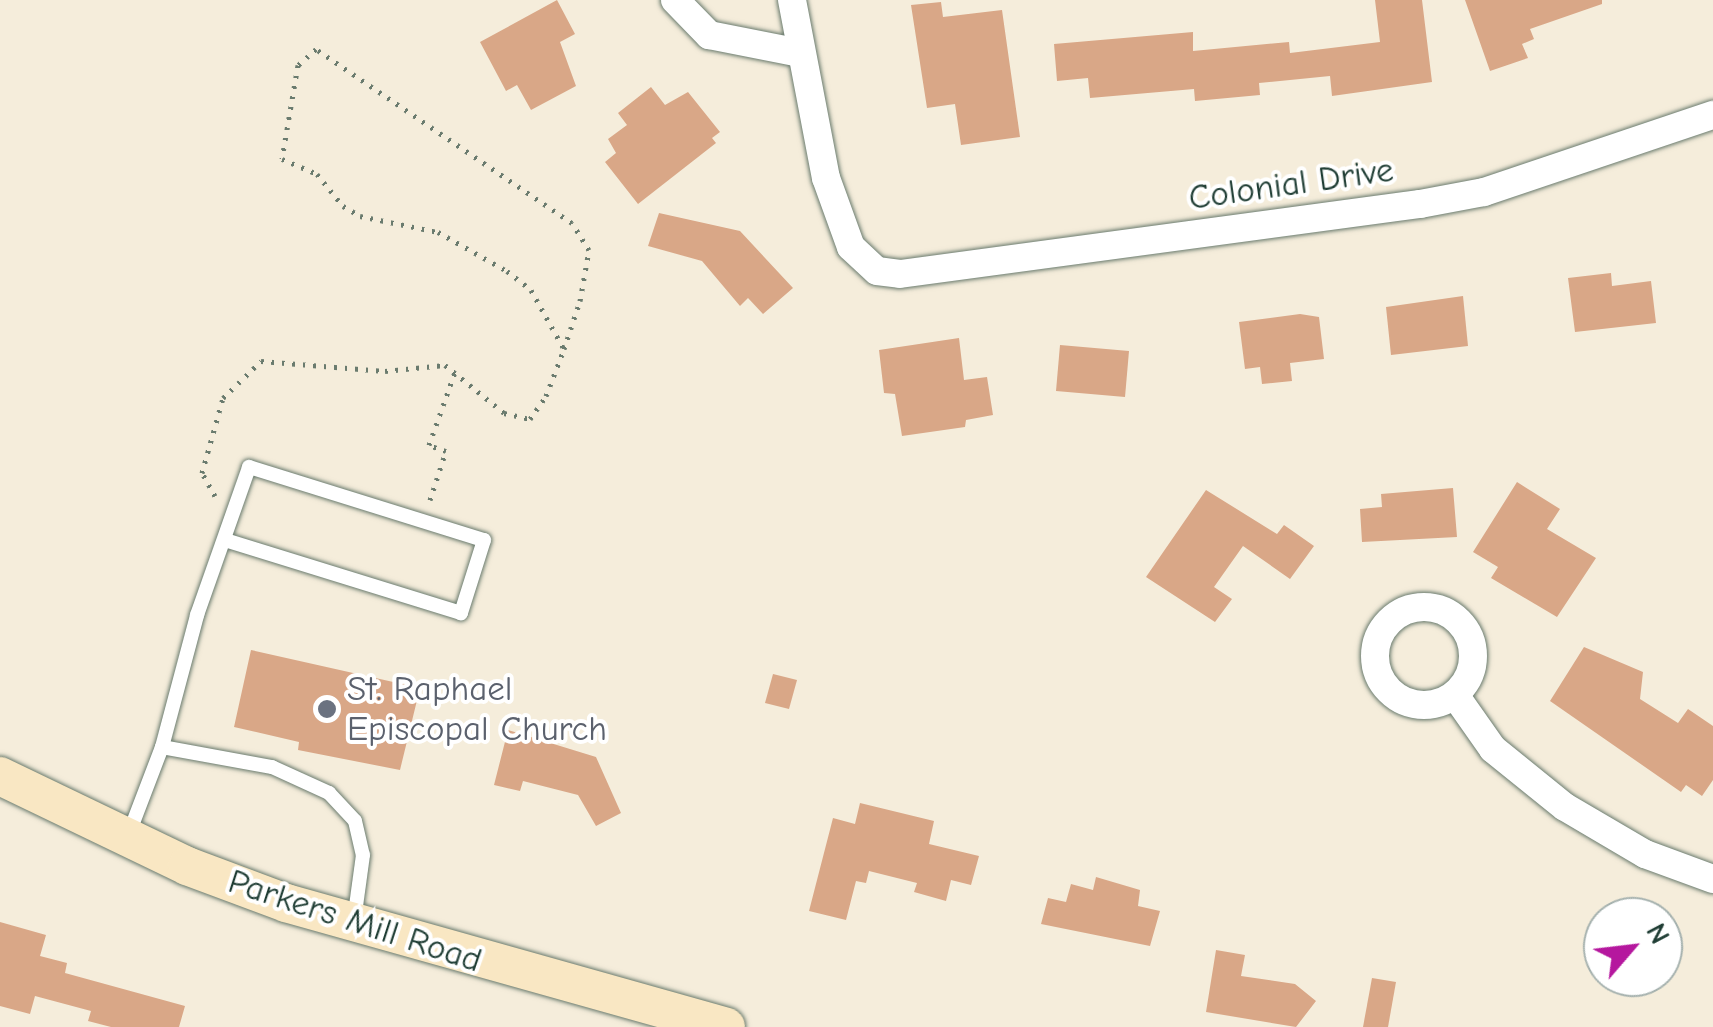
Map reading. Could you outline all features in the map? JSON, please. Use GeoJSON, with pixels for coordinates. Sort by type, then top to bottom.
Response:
{"type":"FeatureCollection","features":[{"type":"Feature","properties":{"kind":"main road","name":"Parkers Mill Road"},"geometry":{"type":"LineString","coordinates":[[0,776],[127,839],[353,925],[726,1027]]}},
{"type":"Feature","properties":{"kind":"street"},"geometry":{"type":"LineString","coordinates":[[675,0],[709,35],[800,54],[792,0]]}},
{"type":"Feature","properties":{"kind":"street","name":"Colonial Drive"},"geometry":{"type":"LineString","coordinates":[[800,54],[826,178],[844,234],[869,267],[900,274],[1420,204],[1501,186],[1709,114]]}},
{"type":"Feature","properties":{"kind":"street"},"geometry":{"type":"LineString","coordinates":[[1455,695],[1492,749],[1565,806],[1645,854],[1713,879]]}},
{"type":"Feature","properties":{"kind":"lane"},"geometry":{"type":"LineString","coordinates":[[127,839],[162,746],[197,615],[250,467],[484,540],[461,613],[225,540]]}},
{"type":"Feature","properties":{"kind":"lane"},"geometry":{"type":"LineString","coordinates":[[162,746],[272,767],[328,792],[355,821],[363,855],[353,925]]}},
{"type":"Feature","properties":{"kind":"path"},"geometry":{"type":"LineString","coordinates":[[237,504],[209,494],[202,473],[222,398],[260,360],[385,371],[445,365],[504,413],[530,419],[564,350],[590,250],[572,223],[330,52],[307,52],[298,65],[282,160],[317,174],[343,206],[360,216],[438,232],[507,270],[531,290],[564,350]]}},
{"type":"Feature","properties":{"kind":"path"},"geometry":{"type":"LineString","coordinates":[[433,490],[446,452],[429,445],[455,372]]}},
{"type":"Feature","properties":{"kind":"building"},"geometry":{"type":"Polygon","coordinates":[[[557,0],[575,34],[560,42],[576,86],[531,110],[517,85],[506,91],[480,42],[557,0]]]}},
{"type":"Feature","properties":{"kind":"building"},"geometry":{"type":"Polygon","coordinates":[[[1375,0],[1422,0],[1432,82],[1332,96],[1330,76],[1259,83],[1260,95],[1195,101],[1194,89],[1090,98],[1088,78],[1057,81],[1054,44],[1193,32],[1193,51],[1289,42],[1290,53],[1380,42],[1375,0]]]}},
{"type":"Feature","properties":{"kind":"building"},"geometry":{"type":"Polygon","coordinates":[[[1465,0],[1602,0],[1602,4],[1530,29],[1534,39],[1522,44],[1528,58],[1490,71],[1465,0]]]}},
{"type":"Feature","properties":{"kind":"building"},"geometry":{"type":"Polygon","coordinates":[[[941,2],[943,17],[1002,10],[1020,137],[961,145],[955,104],[927,108],[911,5],[941,2]]]}},
{"type":"Feature","properties":{"kind":"building"},"geometry":{"type":"Polygon","coordinates":[[[651,87],[665,105],[688,92],[720,132],[712,138],[716,143],[638,204],[605,162],[616,153],[608,139],[627,125],[618,113],[651,87]]]}},
{"type":"Feature","properties":{"kind":"building"},"geometry":{"type":"Polygon","coordinates":[[[659,213],[740,231],[793,288],[763,314],[748,298],[740,306],[702,261],[648,246],[659,213]]]}},
{"type":"Feature","properties":{"kind":"building"},"geometry":{"type":"Polygon","coordinates":[[[1611,273],[1612,286],[1651,281],[1656,323],[1575,332],[1568,278],[1611,273]]]}},
{"type":"Feature","properties":{"kind":"building"},"geometry":{"type":"Polygon","coordinates":[[[1463,296],[1468,346],[1391,355],[1386,307],[1463,296]]]}},
{"type":"Feature","properties":{"kind":"building"},"geometry":{"type":"Polygon","coordinates":[[[1300,314],[1319,317],[1324,359],[1290,363],[1292,381],[1262,384],[1260,367],[1245,369],[1239,322],[1300,314]]]}},
{"type":"Feature","properties":{"kind":"building"},"geometry":{"type":"Polygon","coordinates":[[[959,338],[964,380],[987,377],[993,415],[966,420],[965,427],[902,436],[895,394],[884,393],[879,350],[959,338]]]}},
{"type":"Feature","properties":{"kind":"building"},"geometry":{"type":"Polygon","coordinates":[[[1060,345],[1129,351],[1125,397],[1056,391],[1060,345]]]}},
{"type":"Feature","properties":{"kind":"building"},"geometry":{"type":"Polygon","coordinates":[[[1517,482],[1560,509],[1547,529],[1596,558],[1557,617],[1491,578],[1498,567],[1473,552],[1517,482]]]}},
{"type":"Feature","properties":{"kind":"building"},"geometry":{"type":"Polygon","coordinates":[[[1453,488],[1457,537],[1362,542],[1360,509],[1382,507],[1381,494],[1453,488]]]}},
{"type":"Feature","properties":{"kind":"building"},"geometry":{"type":"Polygon","coordinates":[[[1206,490],[1277,534],[1284,525],[1314,546],[1290,579],[1243,546],[1214,587],[1232,599],[1215,622],[1146,577],[1206,490]]]}},
{"type":"Feature","properties":{"kind":"building"},"geometry":{"type":"Polygon","coordinates":[[[1584,647],[1643,672],[1640,699],[1678,723],[1688,709],[1713,726],[1713,780],[1702,796],[1686,785],[1681,792],[1550,701],[1584,647]]]}},
{"type":"Feature","properties":{"kind":"building","name":"St. Raphael Episcopal Church"},"geometry":{"type":"Polygon","coordinates":[[[251,650],[420,688],[400,770],[298,750],[299,742],[234,727],[251,650]]]}},
{"type":"Feature","properties":{"kind":"building"},"geometry":{"type":"Polygon","coordinates":[[[773,674],[797,680],[789,709],[765,703],[773,674]]]}},
{"type":"Feature","properties":{"kind":"building"},"geometry":{"type":"Polygon","coordinates":[[[508,730],[596,757],[621,813],[596,826],[578,795],[523,781],[520,791],[494,785],[508,730]]]}},
{"type":"Feature","properties":{"kind":"building"},"geometry":{"type":"Polygon","coordinates":[[[860,803],[934,821],[929,844],[979,856],[971,885],[951,880],[946,901],[914,892],[917,883],[869,871],[866,883],[856,881],[846,920],[809,911],[833,818],[855,824],[860,803]]]}},
{"type":"Feature","properties":{"kind":"building"},"geometry":{"type":"Polygon","coordinates":[[[1096,877],[1140,890],[1138,906],[1160,911],[1150,946],[1041,924],[1048,898],[1066,902],[1071,884],[1093,890],[1096,877]]]}},
{"type":"Feature","properties":{"kind":"building"},"geometry":{"type":"Polygon","coordinates":[[[0,922],[46,935],[40,956],[67,963],[65,973],[185,1006],[179,1027],[111,1027],[88,1021],[91,1011],[35,996],[30,1014],[0,1006],[0,922]]]}},
{"type":"Feature","properties":{"kind":"building"},"geometry":{"type":"Polygon","coordinates":[[[1216,950],[1245,955],[1241,976],[1295,984],[1316,1001],[1296,1027],[1206,1012],[1216,950]]]}},
{"type":"Feature","properties":{"kind":"building"},"geometry":{"type":"Polygon","coordinates":[[[1372,978],[1396,982],[1388,1027],[1363,1027],[1372,978]]]}},
{"type":"Feature","properties":{"kind":"place","name":"St. Raphael Episcopal Church"},"geometry":{"type":"Point","coordinates":[327,709]}}]}
